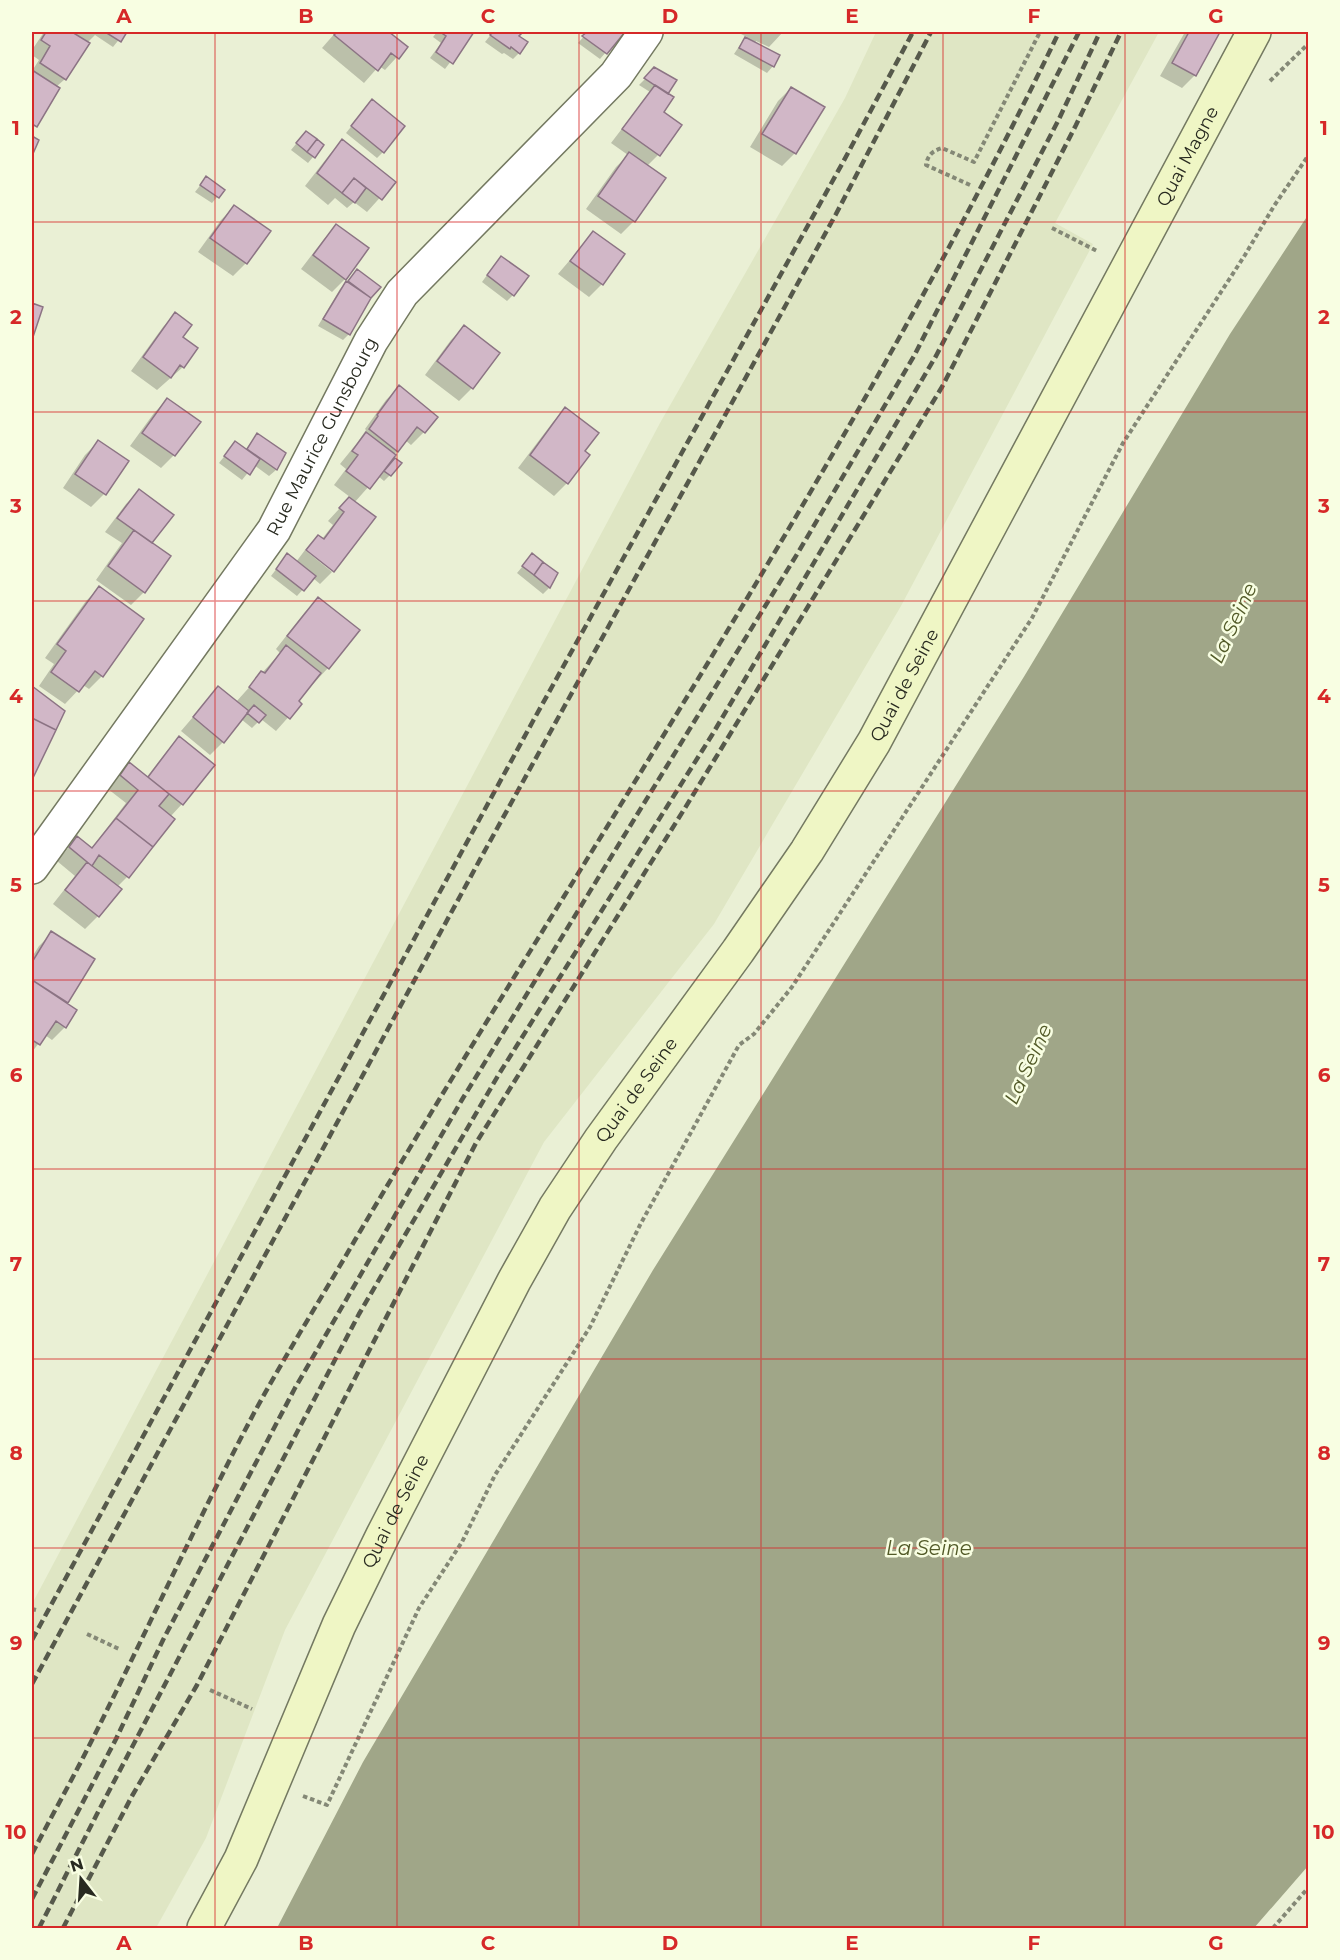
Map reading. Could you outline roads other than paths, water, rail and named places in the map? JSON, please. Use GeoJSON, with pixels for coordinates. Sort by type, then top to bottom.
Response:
{"type":"FeatureCollection","features":[{"type":"Feature","properties":{"kind":"main road","name":"Quai Magne"},"geometry":{"type":"LineString","coordinates":[[1112,267],[1254,32]]}},
{"type":"Feature","properties":{"kind":"main road","name":"Quai de Seine"},"geometry":{"type":"LineString","coordinates":[[204,1929],[241,1859],[339,1625],[514,1281],[555,1208],[601,1139],[738,951],[807,851],[874,742],[1005,500],[1112,267]]}},
{"type":"Feature","properties":{"kind":"street","name":"Rue Maurice Gunsbourg"},"geometry":{"type":"LineString","coordinates":[[32,867],[274,530],[371,341],[402,293],[616,75],[646,32]]}},
{"type":"Feature","properties":{"kind":"water","name":"La Seine"},"geometry":{"type":"Polygon","coordinates":[[[1308,215],[1308,1866],[1254,1928],[277,1928],[363,1762],[653,1270],[1025,675],[1230,334],[1308,215]]]}},
{"type":"Feature","properties":{"kind":"railway"},"geometry":{"type":"LineString","coordinates":[[32,1640],[533,721],[913,32]]}},
{"type":"Feature","properties":{"kind":"railway"},"geometry":{"type":"LineString","coordinates":[[32,1684],[483,854],[836,214],[931,32]]}},
{"type":"Feature","properties":{"kind":"railway"},"geometry":{"type":"LineString","coordinates":[[32,1854],[91,1742],[212,1495],[266,1391],[445,1090],[810,493],[897,341],[980,188],[1059,32]]}},
{"type":"Feature","properties":{"kind":"railway"},"geometry":{"type":"LineString","coordinates":[[32,1899],[116,1739],[163,1640],[295,1388],[463,1098],[799,551],[914,356],[1079,32]]}},
{"type":"Feature","properties":{"kind":"railway"},"geometry":{"type":"LineString","coordinates":[[39,1928],[359,1314],[499,1074],[712,735],[936,356],[1059,119],[1100,32]]}},
{"type":"Feature","properties":{"kind":"railway"},"geometry":{"type":"LineString","coordinates":[[63,1928],[132,1796],[197,1685],[476,1143],[685,808],[942,387],[1121,32]]}}]}
